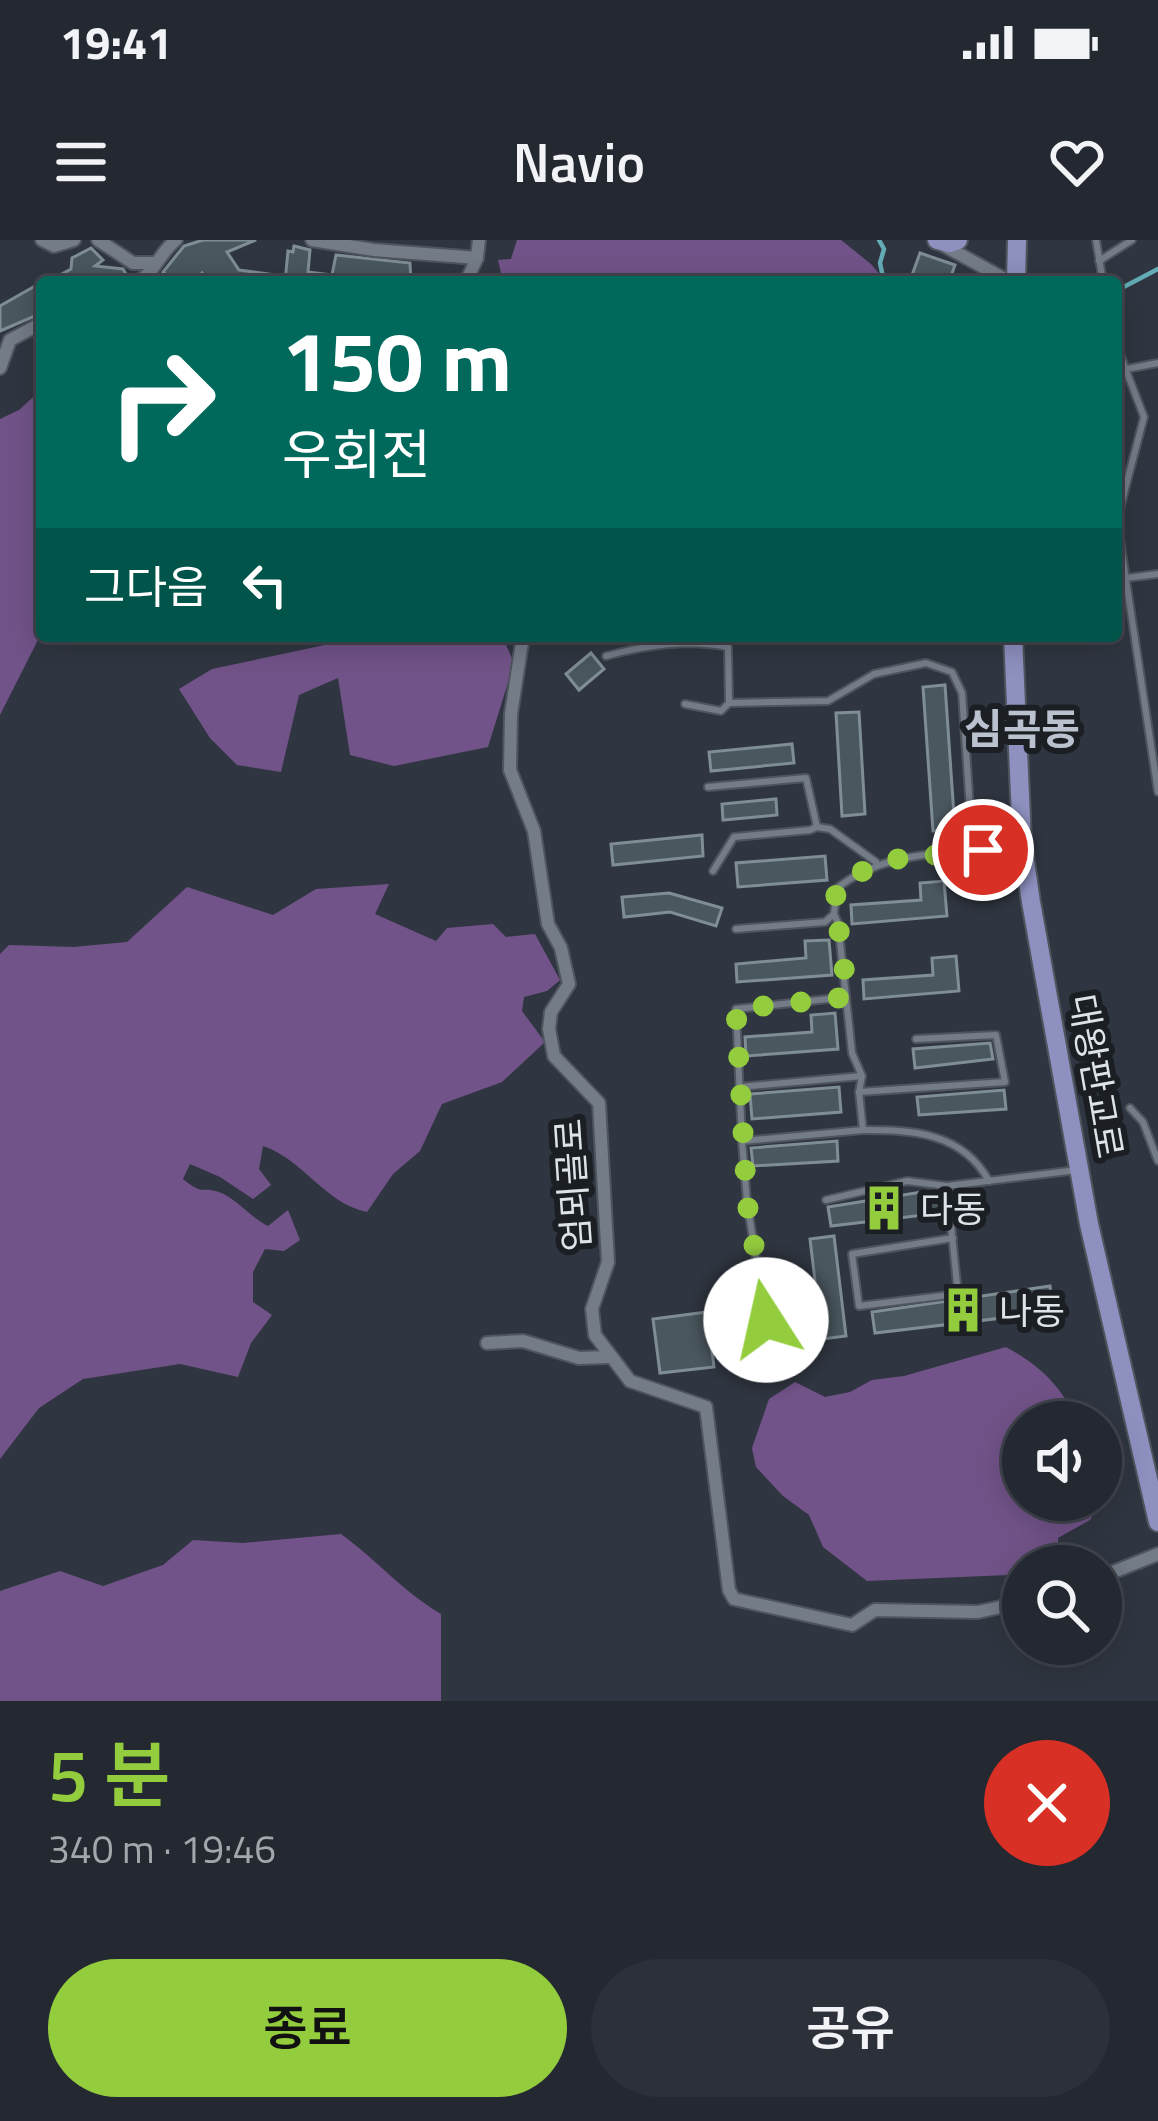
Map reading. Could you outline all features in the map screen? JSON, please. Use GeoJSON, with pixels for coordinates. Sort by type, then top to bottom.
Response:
{"type":"FeatureCollection","features":[{"type":"Feature","properties":{"kind":"main road"},"geometry":{"type":"LineString","coordinates":[[935,240],[958,240]]}},
{"type":"Feature","properties":{"kind":"main road"},"geometry":{"type":"LineString","coordinates":[[1014,276],[1017,240]]}},
{"type":"Feature","properties":{"kind":"main road","name":"대왕판교로"},"geometry":{"type":"LineString","coordinates":[[1013,642],[1022,842],[1080,1169],[1158,1522]]}},
{"type":"Feature","properties":{"kind":"street"},"geometry":{"type":"LineString","coordinates":[[42,240],[54,246],[74,240]]}},
{"type":"Feature","properties":{"kind":"street"},"geometry":{"type":"LineString","coordinates":[[98,240],[133,263],[154,263]]}},
{"type":"Feature","properties":{"kind":"street"},"geometry":{"type":"LineString","coordinates":[[146,276],[176,240]]}},
{"type":"Feature","properties":{"kind":"street"},"geometry":{"type":"LineString","coordinates":[[312,240],[477,258]]}},
{"type":"Feature","properties":{"kind":"street"},"geometry":{"type":"LineString","coordinates":[[469,276],[479,240]]}},
{"type":"Feature","properties":{"kind":"street"},"geometry":{"type":"LineString","coordinates":[[935,240],[1002,276]]}},
{"type":"Feature","properties":{"kind":"street"},"geometry":{"type":"LineString","coordinates":[[0,368],[3,346],[36,326]]}},
{"type":"Feature","properties":{"kind":"street","name":"엄뫼골로"},"geometry":{"type":"LineString","coordinates":[[522,642],[510,770],[534,831],[548,923],[567,969],[569,984],[551,1012],[554,1056],[599,1103],[608,1262],[592,1309],[596,1335],[609,1357]]}},
{"type":"Feature","properties":{"kind":"street"},"geometry":{"type":"LineString","coordinates":[[487,1343],[524,1341],[579,1358],[609,1357],[630,1381],[706,1407],[734,1600],[852,1624],[875,1610],[978,1612],[1002,1607]]}},
{"type":"Feature","properties":{"kind":"street"},"geometry":{"type":"LineString","coordinates":[[1122,1569],[1158,1554]]}},
{"type":"Feature","properties":{"kind":"lane"},"geometry":{"type":"LineString","coordinates":[[1096,240],[1102,276]]}},
{"type":"Feature","properties":{"kind":"lane"},"geometry":{"type":"LineString","coordinates":[[1100,261],[1132,240]]}},
{"type":"Feature","properties":{"kind":"lane"},"geometry":{"type":"LineString","coordinates":[[1122,359],[1144,417],[1122,501]]}},
{"type":"Feature","properties":{"kind":"lane"},"geometry":{"type":"LineString","coordinates":[[1122,370],[1158,363]]}},
{"type":"Feature","properties":{"kind":"lane"},"geometry":{"type":"LineString","coordinates":[[1122,552],[1158,792]]}},
{"type":"Feature","properties":{"kind":"lane"},"geometry":{"type":"LineString","coordinates":[[1126,578],[1158,574]]}},
{"type":"Feature","properties":{"kind":"lane"},"geometry":{"type":"LineString","coordinates":[[606,656],[686,642]]}},
{"type":"Feature","properties":{"kind":"lane"},"geometry":{"type":"LineString","coordinates":[[700,642],[728,647],[729,703]]}},
{"type":"Feature","properties":{"kind":"lane"},"geometry":{"type":"LineString","coordinates":[[685,704],[721,711],[729,703],[828,701],[874,674],[926,663],[952,672],[962,693],[973,852]]}},
{"type":"Feature","properties":{"kind":"lane"},"geometry":{"type":"LineString","coordinates":[[1147,710],[1158,707]]}},
{"type":"Feature","properties":{"kind":"lane"},"geometry":{"type":"LineString","coordinates":[[708,787],[806,778],[817,826]]}},
{"type":"Feature","properties":{"kind":"lane"},"geometry":{"type":"LineString","coordinates":[[713,871],[734,837],[817,826],[830,829],[879,863]]}},
{"type":"Feature","properties":{"kind":"lane"},"geometry":{"type":"LineString","coordinates":[[736,929],[825,922],[833,914],[837,888],[879,863],[911,854],[973,852],[1022,842]]}},
{"type":"Feature","properties":{"kind":"lane"},"geometry":{"type":"LineString","coordinates":[[833,914],[838,923],[852,1053],[862,1076],[863,1130]]}},
{"type":"Feature","properties":{"kind":"lane"},"geometry":{"type":"LineString","coordinates":[[730,1335],[758,1331],[766,1320],[747,1202],[736,1009],[848,997]]}},
{"type":"Feature","properties":{"kind":"lane"},"geometry":{"type":"LineString","coordinates":[[860,1093],[1005,1082],[996,1035],[916,1040]]}},
{"type":"Feature","properties":{"kind":"lane"},"geometry":{"type":"LineString","coordinates":[[740,1087],[862,1076]]}},
{"type":"Feature","properties":{"kind":"lane"},"geometry":{"type":"LineString","coordinates":[[1130,1108],[1143,1122],[1158,1161]]}},
{"type":"Feature","properties":{"kind":"lane"},"geometry":{"type":"LineString","coordinates":[[742,1141],[863,1130],[921,1131],[970,1158],[988,1181]]}},
{"type":"Feature","properties":{"kind":"lane"},"geometry":{"type":"LineString","coordinates":[[826,1200],[907,1181],[947,1186],[1080,1169]]}},
{"type":"Feature","properties":{"kind":"lane"},"geometry":{"type":"LineString","coordinates":[[947,1186],[953,1238],[958,1294],[859,1306],[851,1254],[953,1238]]}},
{"type":"Feature","properties":{"kind":"shaded area"},"geometry":{"type":"Polygon","coordinates":[[[517,240],[841,240],[881,276],[502,276],[498,260],[511,259],[517,240]]]}},
{"type":"Feature","properties":{"kind":"shaded area"},"geometry":{"type":"Polygon","coordinates":[[[36,394],[37,642],[0,715],[0,419],[36,394]]]}},
{"type":"Feature","properties":{"kind":"shaded area"},"geometry":{"type":"Polygon","coordinates":[[[339,642],[505,642],[514,663],[488,747],[394,766],[350,755],[338,678],[299,695],[281,772],[237,765],[210,738],[179,689],[212,669],[339,642]]]}},
{"type":"Feature","properties":{"kind":"shaded area"},"geometry":{"type":"Polygon","coordinates":[[[389,884],[375,914],[436,941],[447,928],[493,924],[506,937],[535,934],[560,980],[547,991],[524,997],[522,1011],[545,1042],[502,1082],[442,1104],[420,1151],[393,1174],[367,1212],[338,1200],[290,1161],[263,1146],[259,1169],[271,1185],[253,1199],[190,1164],[183,1179],[198,1189],[225,1195],[268,1226],[288,1210],[300,1240],[284,1251],[265,1249],[253,1272],[253,1302],[272,1315],[251,1343],[238,1377],[180,1364],[83,1379],[39,1408],[0,1459],[0,954],[9,945],[73,947],[127,942],[187,887],[273,915],[316,889],[389,884]]]}},
{"type":"Feature","properties":{"kind":"shaded area"},"geometry":{"type":"Polygon","coordinates":[[[1006,1347],[1029,1361],[1066,1401],[1002,1401],[1002,1521],[1088,1521],[1058,1538],[1058,1545],[1002,1545],[1002,1575],[867,1581],[823,1547],[809,1515],[756,1467],[752,1448],[769,1399],[795,1382],[825,1397],[850,1392],[872,1380],[904,1376],[1006,1347]]]}},
{"type":"Feature","properties":{"kind":"shaded area"},"geometry":{"type":"Polygon","coordinates":[[[341,1534],[441,1614],[441,1701],[0,1701],[0,1591],[60,1571],[103,1586],[163,1565],[193,1540],[243,1543],[341,1534]]]}},
{"type":"Feature","properties":{"kind":"building"},"geometry":{"type":"Polygon","coordinates":[[[203,240],[256,240],[227,252],[239,270],[276,276],[168,276],[163,272],[184,246],[203,240]]]}},
{"type":"Feature","properties":{"kind":"building"},"geometry":{"type":"Polygon","coordinates":[[[294,246],[310,250],[308,272],[332,275],[336,255],[410,263],[411,276],[286,276],[288,251],[293,252],[294,246]]]}},
{"type":"Feature","properties":{"kind":"building"},"geometry":{"type":"Polygon","coordinates":[[[91,248],[103,260],[95,266],[123,269],[127,276],[58,276],[71,269],[72,258],[91,248]]]}},
{"type":"Feature","properties":{"kind":"building"},"geometry":{"type":"Polygon","coordinates":[[[920,253],[955,265],[951,276],[912,276],[920,253]]]}},
{"type":"Feature","properties":{"kind":"building"},"geometry":{"type":"Polygon","coordinates":[[[36,285],[36,316],[0,331],[0,306],[36,285]]]}},
{"type":"Feature","properties":{"kind":"building"},"geometry":{"type":"Polygon","coordinates":[[[591,653],[604,669],[579,690],[566,674],[591,653]]]}},
{"type":"Feature","properties":{"kind":"building"},"geometry":{"type":"Polygon","coordinates":[[[945,685],[955,830],[933,831],[923,687],[945,685]]]}},
{"type":"Feature","properties":{"kind":"building"},"geometry":{"type":"Polygon","coordinates":[[[859,712],[865,814],[842,816],[836,713],[859,712]]]}},
{"type":"Feature","properties":{"kind":"building"},"geometry":{"type":"Polygon","coordinates":[[[792,744],[794,763],[711,771],[709,752],[792,744]]]}},
{"type":"Feature","properties":{"kind":"building"},"geometry":{"type":"Polygon","coordinates":[[[776,799],[777,815],[723,820],[722,804],[776,799]]]}},
{"type":"Feature","properties":{"kind":"building"},"geometry":{"type":"Polygon","coordinates":[[[702,835],[703,856],[613,865],[611,844],[702,835]]]}},
{"type":"Feature","properties":{"kind":"building"},"geometry":{"type":"Polygon","coordinates":[[[825,856],[827,880],[738,887],[736,863],[825,856]]]}},
{"type":"Feature","properties":{"kind":"building"},"geometry":{"type":"Polygon","coordinates":[[[944,881],[947,916],[852,924],[851,905],[921,900],[920,883],[944,881]]]}},
{"type":"Feature","properties":{"kind":"building"},"geometry":{"type":"Polygon","coordinates":[[[669,893],[722,908],[716,926],[670,912],[624,917],[622,897],[669,893]]]}},
{"type":"Feature","properties":{"kind":"building"},"geometry":{"type":"Polygon","coordinates":[[[829,940],[832,975],[737,982],[736,964],[806,958],[805,941],[829,940]]]}},
{"type":"Feature","properties":{"kind":"building"},"geometry":{"type":"Polygon","coordinates":[[[956,956],[959,991],[864,999],[863,980],[933,975],[932,958],[956,956]]]}},
{"type":"Feature","properties":{"kind":"building"},"geometry":{"type":"Polygon","coordinates":[[[835,1013],[838,1049],[746,1056],[745,1037],[812,1032],[811,1015],[835,1013]]]}},
{"type":"Feature","properties":{"kind":"building"},"geometry":{"type":"Polygon","coordinates":[[[990,1043],[993,1059],[915,1068],[913,1049],[990,1043]]]}},
{"type":"Feature","properties":{"kind":"building"},"geometry":{"type":"Polygon","coordinates":[[[839,1087],[841,1112],[752,1119],[750,1094],[839,1087]]]}},
{"type":"Feature","properties":{"kind":"building"},"geometry":{"type":"Polygon","coordinates":[[[1004,1090],[1006,1109],[919,1115],[917,1097],[1004,1090]]]}},
{"type":"Feature","properties":{"kind":"building"},"geometry":{"type":"Polygon","coordinates":[[[837,1141],[838,1161],[753,1166],[751,1148],[837,1141]]]}},
{"type":"Feature","properties":{"kind":"building","name":"다동"},"geometry":{"type":"Polygon","coordinates":[[[938,1192],[941,1213],[831,1226],[828,1207],[938,1192]]]}},
{"type":"Feature","properties":{"kind":"building"},"geometry":{"type":"Polygon","coordinates":[[[834,1236],[846,1336],[822,1339],[810,1239],[834,1236]]]}},
{"type":"Feature","properties":{"kind":"building","name":"나동"},"geometry":{"type":"Polygon","coordinates":[[[1050,1286],[1053,1312],[875,1333],[872,1312],[1050,1286]]]}},
{"type":"Feature","properties":{"kind":"building"},"geometry":{"type":"Polygon","coordinates":[[[707,1312],[714,1367],[660,1373],[653,1319],[707,1312]]]}},
{"type":"Feature","properties":{"kind":"waterway"},"geometry":{"type":"LineString","coordinates":[[879,240],[884,249],[883,276]]}},
{"type":"Feature","properties":{"kind":"waterway"},"geometry":{"type":"LineString","coordinates":[[1122,288],[1158,269]]}},
{"type":"Feature","properties":{"kind":"place","name":"다동"},"geometry":{"type":"Point","coordinates":[884,1208]}},
{"type":"Feature","properties":{"kind":"place","name":"나동"},"geometry":{"type":"Point","coordinates":[963,1310]}},
{"type":"Feature","properties":{"kind":"district","name":"심곡동"},"geometry":{"type":"Point","coordinates":[1022,728]}},
{"type":"Feature","properties":{"kind":"route"},"geometry":{"type":"LineString","coordinates":[[766,1320],[747,1202],[736,1009],[848,997],[833,914],[837,888],[858,872],[911,854],[983,850]]}}]}
